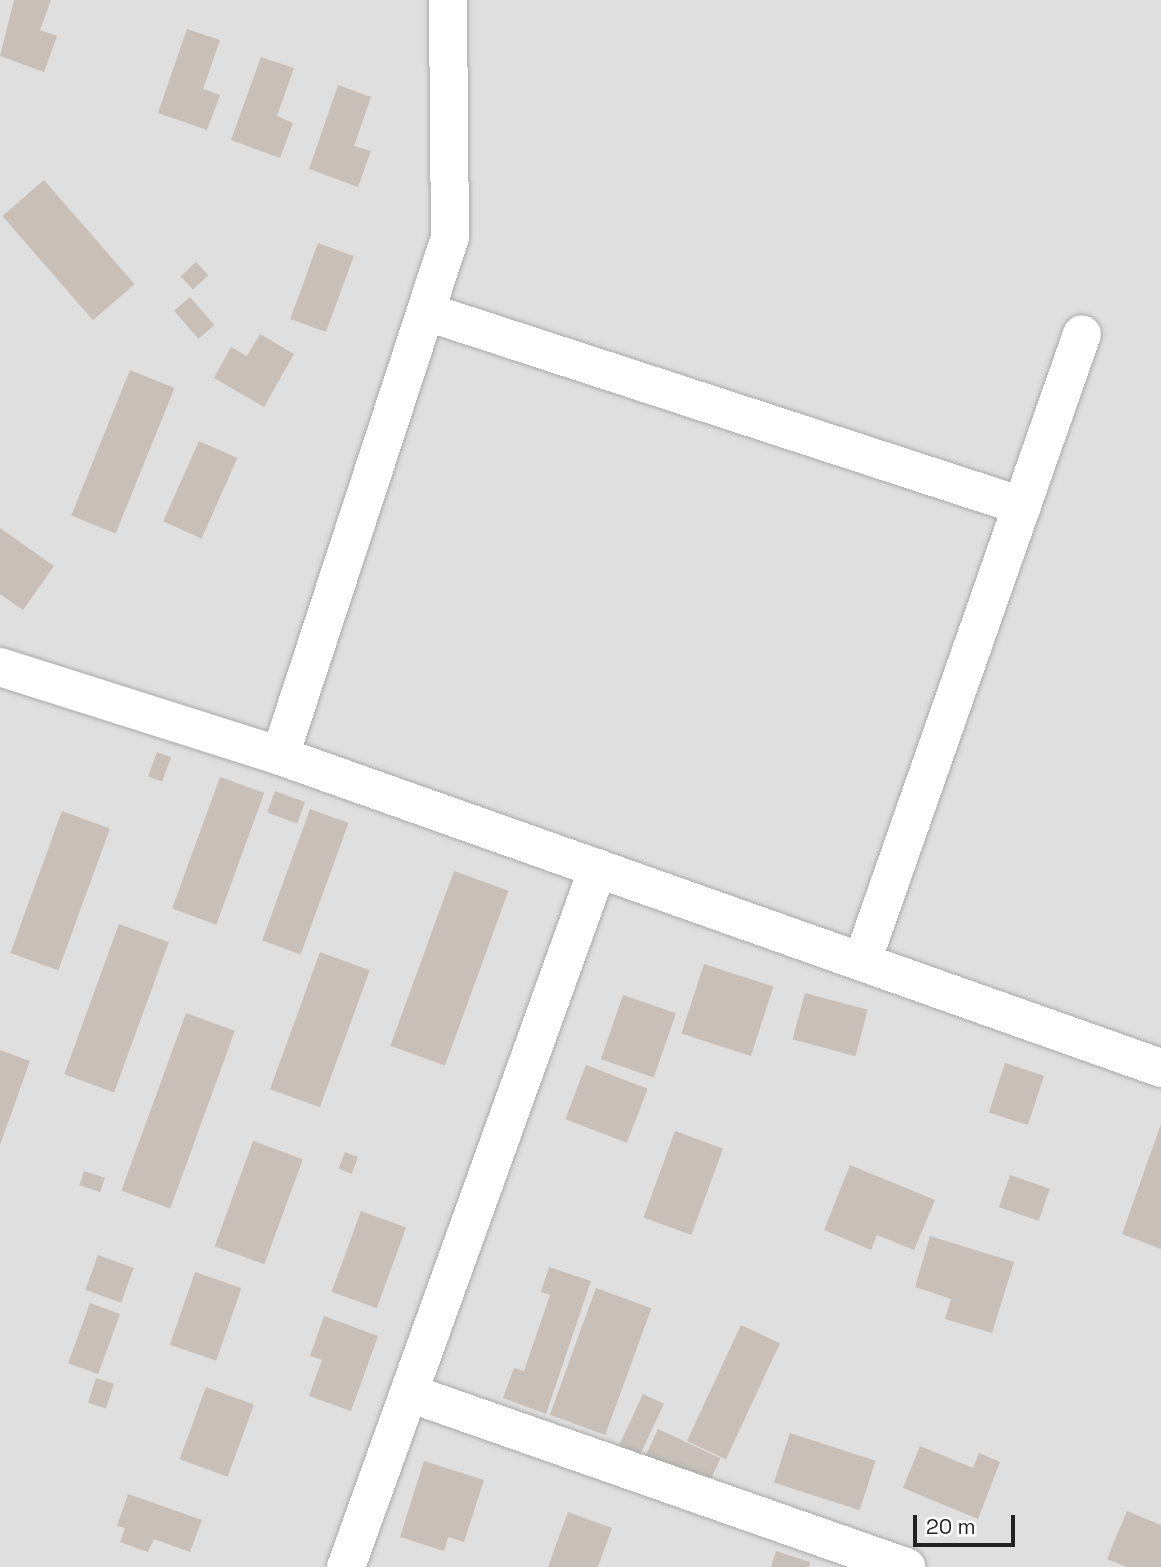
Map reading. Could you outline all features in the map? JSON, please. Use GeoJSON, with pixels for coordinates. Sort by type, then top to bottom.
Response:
{"type":"FeatureCollection","features":[{"type":"Feature","properties":{"kind":"street"},"geometry":{"type":"LineString","coordinates":[[280,756],[450,237],[449,0]]}},
{"type":"Feature","properties":{"kind":"street"},"geometry":{"type":"LineString","coordinates":[[427,312],[1022,506]]}},
{"type":"Feature","properties":{"kind":"street"},"geometry":{"type":"LineString","coordinates":[[862,962],[1082,334]]}},
{"type":"Feature","properties":{"kind":"street"},"geometry":{"type":"LineString","coordinates":[[0,667],[280,756],[1161,1068]]}},
{"type":"Feature","properties":{"kind":"street"},"geometry":{"type":"LineString","coordinates":[[346,1567],[598,868]]}},
{"type":"Feature","properties":{"kind":"street"},"geometry":{"type":"LineString","coordinates":[[409,1393],[906,1567]]}},
{"type":"Feature","properties":{"kind":"shaded area"},"geometry":{"type":"Polygon","coordinates":[[[0,0],[1161,0],[1161,1567],[0,1567],[0,0]]]}},
{"type":"Feature","properties":{"kind":"building"},"geometry":{"type":"Polygon","coordinates":[[[14,0],[51,0],[40,30],[57,36],[44,72],[0,56],[14,0]]]}},
{"type":"Feature","properties":{"kind":"building"},"geometry":{"type":"Polygon","coordinates":[[[187,29],[220,40],[203,89],[220,95],[207,130],[158,113],[187,29]]]}},
{"type":"Feature","properties":{"kind":"building"},"geometry":{"type":"Polygon","coordinates":[[[261,57],[294,68],[277,116],[293,123],[280,158],[231,140],[261,57]]]}},
{"type":"Feature","properties":{"kind":"building"},"geometry":{"type":"Polygon","coordinates":[[[338,85],[371,97],[354,146],[371,151],[358,187],[309,169],[338,85]]]}},
{"type":"Feature","properties":{"kind":"building"},"geometry":{"type":"Polygon","coordinates":[[[44,180],[135,284],[93,320],[2,216],[44,180]]]}},
{"type":"Feature","properties":{"kind":"building"},"geometry":{"type":"Polygon","coordinates":[[[318,243],[354,256],[326,332],[290,319],[318,243]]]}},
{"type":"Feature","properties":{"kind":"building"},"geometry":{"type":"Polygon","coordinates":[[[196,262],[208,275],[193,289],[181,276],[196,262]]]}},
{"type":"Feature","properties":{"kind":"building"},"geometry":{"type":"Polygon","coordinates":[[[190,297],[214,325],[198,339],[174,311],[190,297]]]}},
{"type":"Feature","properties":{"kind":"building"},"geometry":{"type":"Polygon","coordinates":[[[260,334],[294,354],[264,407],[214,378],[231,347],[247,356],[260,334]]]}},
{"type":"Feature","properties":{"kind":"building"},"geometry":{"type":"Polygon","coordinates":[[[130,370],[175,388],[116,534],[71,516],[130,370]]]}},
{"type":"Feature","properties":{"kind":"building"},"geometry":{"type":"Polygon","coordinates":[[[199,441],[237,458],[202,538],[163,521],[199,441]]]}},
{"type":"Feature","properties":{"kind":"building"},"geometry":{"type":"Polygon","coordinates":[[[0,528],[54,566],[23,610],[0,594],[0,528]]]}},
{"type":"Feature","properties":{"kind":"building"},"geometry":{"type":"Polygon","coordinates":[[[157,752],[171,757],[162,782],[148,776],[157,752]]]}},
{"type":"Feature","properties":{"kind":"building"},"geometry":{"type":"Polygon","coordinates":[[[220,777],[264,793],[216,925],[172,909],[220,777]]]}},
{"type":"Feature","properties":{"kind":"building"},"geometry":{"type":"Polygon","coordinates":[[[275,791],[305,802],[297,824],[267,813],[275,791]]]}},
{"type":"Feature","properties":{"kind":"building"},"geometry":{"type":"Polygon","coordinates":[[[310,809],[349,823],[301,955],[262,941],[310,809]]]}},
{"type":"Feature","properties":{"kind":"building"},"geometry":{"type":"Polygon","coordinates":[[[62,811],[110,828],[58,970],[10,953],[62,811]]]}},
{"type":"Feature","properties":{"kind":"building"},"geometry":{"type":"Polygon","coordinates":[[[454,871],[509,891],[445,1066],[390,1046],[454,871]]]}},
{"type":"Feature","properties":{"kind":"building"},"geometry":{"type":"Polygon","coordinates":[[[119,924],[169,942],[114,1092],[64,1074],[119,924]]]}},
{"type":"Feature","properties":{"kind":"building"},"geometry":{"type":"Polygon","coordinates":[[[320,952],[370,970],[320,1107],[270,1089],[320,952]]]}},
{"type":"Feature","properties":{"kind":"building"},"geometry":{"type":"Polygon","coordinates":[[[704,964],[773,987],[751,1056],[681,1033],[704,964]]]}},
{"type":"Feature","properties":{"kind":"building"},"geometry":{"type":"Polygon","coordinates":[[[805,993],[868,1010],[855,1056],[793,1039],[805,993]]]}},
{"type":"Feature","properties":{"kind":"building"},"geometry":{"type":"Polygon","coordinates":[[[623,995],[676,1013],[654,1078],[601,1059],[623,995]]]}},
{"type":"Feature","properties":{"kind":"building"},"geometry":{"type":"Polygon","coordinates":[[[186,1013],[235,1031],[170,1208],[121,1191],[186,1013]]]}},
{"type":"Feature","properties":{"kind":"building"},"geometry":{"type":"Polygon","coordinates":[[[0,1050],[30,1061],[0,1145],[0,1050]]]}},
{"type":"Feature","properties":{"kind":"building"},"geometry":{"type":"Polygon","coordinates":[[[1005,1063],[1044,1076],[1028,1125],[989,1112],[1005,1063]]]}},
{"type":"Feature","properties":{"kind":"building"},"geometry":{"type":"Polygon","coordinates":[[[586,1065],[648,1089],[627,1143],[565,1119],[586,1065]]]}},
{"type":"Feature","properties":{"kind":"building"},"geometry":{"type":"Polygon","coordinates":[[[1161,1124],[1161,1249],[1122,1234],[1161,1124]]]}},
{"type":"Feature","properties":{"kind":"building"},"geometry":{"type":"Polygon","coordinates":[[[675,1131],[723,1148],[691,1235],[644,1217],[675,1131]]]}},
{"type":"Feature","properties":{"kind":"building"},"geometry":{"type":"Polygon","coordinates":[[[253,1141],[303,1159],[264,1264],[215,1246],[253,1141]]]}},
{"type":"Feature","properties":{"kind":"building"},"geometry":{"type":"Polygon","coordinates":[[[345,1152],[358,1157],[352,1174],[339,1169],[345,1152]]]}},
{"type":"Feature","properties":{"kind":"building"},"geometry":{"type":"Polygon","coordinates":[[[850,1165],[935,1200],[914,1250],[877,1235],[871,1250],[824,1230],[850,1165]]]}},
{"type":"Feature","properties":{"kind":"building"},"geometry":{"type":"Polygon","coordinates":[[[84,1171],[105,1178],[100,1192],[79,1185],[84,1171]]]}},
{"type":"Feature","properties":{"kind":"building"},"geometry":{"type":"Polygon","coordinates":[[[1010,1175],[1050,1189],[1039,1221],[999,1207],[1010,1175]]]}},
{"type":"Feature","properties":{"kind":"building"},"geometry":{"type":"Polygon","coordinates":[[[361,1211],[406,1227],[377,1308],[332,1292],[361,1211]]]}},
{"type":"Feature","properties":{"kind":"building"},"geometry":{"type":"Polygon","coordinates":[[[930,1236],[1014,1262],[992,1333],[945,1319],[951,1299],[915,1287],[930,1236]]]}},
{"type":"Feature","properties":{"kind":"building"},"geometry":{"type":"Polygon","coordinates":[[[98,1255],[134,1268],[121,1303],[85,1290],[98,1255]]]}},
{"type":"Feature","properties":{"kind":"building"},"geometry":{"type":"Polygon","coordinates":[[[549,1267],[591,1281],[546,1414],[503,1398],[514,1368],[524,1371],[550,1295],[541,1292],[549,1267]]]}},
{"type":"Feature","properties":{"kind":"building"},"geometry":{"type":"Polygon","coordinates":[[[195,1272],[241,1288],[216,1361],[170,1345],[195,1272]]]}},
{"type":"Feature","properties":{"kind":"building"},"geometry":{"type":"Polygon","coordinates":[[[596,1288],[651,1308],[605,1435],[550,1415],[596,1288]]]}},
{"type":"Feature","properties":{"kind":"building"},"geometry":{"type":"Polygon","coordinates":[[[90,1303],[120,1314],[98,1374],[68,1363],[90,1303]]]}},
{"type":"Feature","properties":{"kind":"building"},"geometry":{"type":"Polygon","coordinates":[[[324,1316],[378,1336],[351,1411],[309,1396],[322,1360],[310,1356],[324,1316]]]}},
{"type":"Feature","properties":{"kind":"building"},"geometry":{"type":"Polygon","coordinates":[[[741,1325],[780,1343],[726,1459],[687,1441],[741,1325]]]}},
{"type":"Feature","properties":{"kind":"building"},"geometry":{"type":"Polygon","coordinates":[[[96,1378],[114,1384],[106,1409],[88,1403],[96,1378]]]}},
{"type":"Feature","properties":{"kind":"building"},"geometry":{"type":"Polygon","coordinates":[[[206,1387],[254,1404],[228,1477],[180,1459],[206,1387]]]}},
{"type":"Feature","properties":{"kind":"building"},"geometry":{"type":"Polygon","coordinates":[[[643,1394],[664,1404],[640,1455],[619,1446],[643,1394]]]}},
{"type":"Feature","properties":{"kind":"building"},"geometry":{"type":"Polygon","coordinates":[[[658,1429],[721,1458],[707,1487],[644,1458],[658,1429]]]}},
{"type":"Feature","properties":{"kind":"building"},"geometry":{"type":"Polygon","coordinates":[[[790,1433],[876,1461],[860,1510],[774,1482],[790,1433]]]}},
{"type":"Feature","properties":{"kind":"building"},"geometry":{"type":"Polygon","coordinates":[[[920,1446],[973,1468],[979,1453],[1000,1462],[978,1519],[903,1488],[920,1446]]]}},
{"type":"Feature","properties":{"kind":"building"},"geometry":{"type":"Polygon","coordinates":[[[424,1461],[484,1480],[464,1542],[448,1537],[444,1551],[400,1537],[424,1461]]]}},
{"type":"Feature","properties":{"kind":"building"},"geometry":{"type":"Polygon","coordinates":[[[128,1494],[202,1520],[190,1552],[154,1539],[148,1552],[120,1542],[125,1528],[117,1526],[128,1494]]]}},
{"type":"Feature","properties":{"kind":"building"},"geometry":{"type":"Polygon","coordinates":[[[1127,1511],[1161,1525],[1161,1567],[1127,1567],[1107,1559],[1127,1511]]]}},
{"type":"Feature","properties":{"kind":"building"},"geometry":{"type":"Polygon","coordinates":[[[568,1512],[612,1528],[598,1567],[548,1567],[568,1512]]]}},
{"type":"Feature","properties":{"kind":"building"},"geometry":{"type":"Polygon","coordinates":[[[776,1551],[810,1562],[809,1567],[771,1567],[776,1551]]]}}]}
